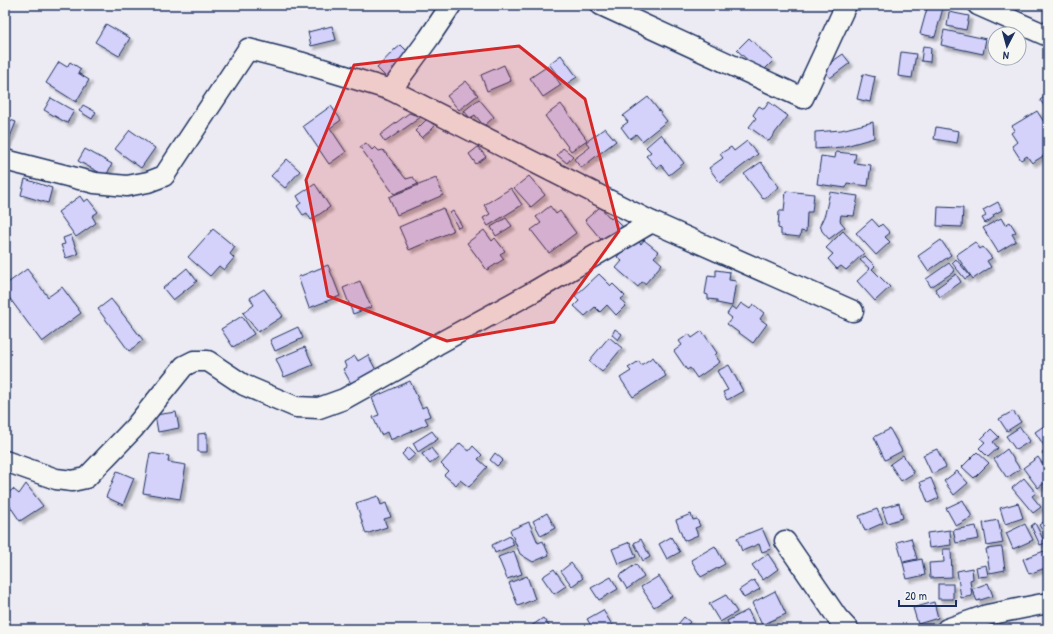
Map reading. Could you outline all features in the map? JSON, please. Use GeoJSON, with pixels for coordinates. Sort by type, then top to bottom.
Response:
{"type":"FeatureCollection","features":[{"type":"Feature","properties":{"kind":"street"},"geometry":{"type":"LineString","coordinates":[[391,90],[451,5]]}},
{"type":"Feature","properties":{"kind":"street"},"geometry":{"type":"LineString","coordinates":[[601,5],[803,98],[846,5]]}},
{"type":"Feature","properties":{"kind":"street"},"geometry":{"type":"LineString","coordinates":[[978,5],[1048,36]]}},
{"type":"Feature","properties":{"kind":"street"},"geometry":{"type":"LineString","coordinates":[[5,160],[95,183],[127,186],[148,182],[164,176],[248,49],[330,70],[391,90],[652,222],[853,311]]}},
{"type":"Feature","properties":{"kind":"street"},"geometry":{"type":"LineString","coordinates":[[5,461],[56,480],[72,481],[86,478],[134,428],[184,366],[194,361],[208,361],[244,385],[296,406],[319,408],[344,399],[398,369],[436,344],[533,292],[652,222]]}},
{"type":"Feature","properties":{"kind":"street"},"geometry":{"type":"LineString","coordinates":[[785,541],[837,617],[848,629]]}},
{"type":"Feature","properties":{"kind":"street"},"geometry":{"type":"LineString","coordinates":[[947,629],[987,615],[1048,603]]}},
{"type":"Feature","properties":{"kind":"highlighted area"},"geometry":{"type":"Polygon","coordinates":[[[519,46],[585,99],[619,231],[554,322],[447,341],[328,296],[306,180],[354,65],[519,46]]]}},
{"type":"Feature","properties":{"kind":"building"},"geometry":{"type":"Polygon","coordinates":[[[928,5],[943,8],[935,37],[920,34],[928,5]]]}},
{"type":"Feature","properties":{"kind":"building"},"geometry":{"type":"Polygon","coordinates":[[[949,12],[969,16],[966,30],[947,26],[949,12]]]}},
{"type":"Feature","properties":{"kind":"building"},"geometry":{"type":"Polygon","coordinates":[[[106,24],[130,38],[119,56],[95,42],[106,24]]]}},
{"type":"Feature","properties":{"kind":"building"},"geometry":{"type":"Polygon","coordinates":[[[332,26],[336,40],[311,46],[308,32],[332,26]]]}},
{"type":"Feature","properties":{"kind":"building"},"geometry":{"type":"Polygon","coordinates":[[[944,30],[986,39],[983,54],[941,45],[944,30]]]}},
{"type":"Feature","properties":{"kind":"building"},"geometry":{"type":"Polygon","coordinates":[[[749,38],[773,61],[761,73],[737,50],[749,38]]]}},
{"type":"Feature","properties":{"kind":"building"},"geometry":{"type":"Polygon","coordinates":[[[401,45],[410,54],[388,79],[377,68],[395,49],[401,45]]]}},
{"type":"Feature","properties":{"kind":"building"},"geometry":{"type":"Polygon","coordinates":[[[923,46],[931,47],[930,62],[921,61],[923,46]]]}},
{"type":"Feature","properties":{"kind":"building"},"geometry":{"type":"Polygon","coordinates":[[[901,52],[916,54],[912,78],[898,76],[901,52]]]}},
{"type":"Feature","properties":{"kind":"building"},"geometry":{"type":"Polygon","coordinates":[[[843,54],[850,63],[830,78],[823,68],[843,54]]]}},
{"type":"Feature","properties":{"kind":"building"},"geometry":{"type":"Polygon","coordinates":[[[561,55],[577,77],[565,85],[549,64],[561,55]]]}},
{"type":"Feature","properties":{"kind":"building"},"geometry":{"type":"Polygon","coordinates":[[[59,62],[67,67],[70,62],[81,69],[78,73],[89,80],[76,102],[46,83],[59,62]]]}},
{"type":"Feature","properties":{"kind":"building"},"geometry":{"type":"Polygon","coordinates":[[[504,65],[511,81],[487,91],[481,75],[504,65]]]}},
{"type":"Feature","properties":{"kind":"building"},"geometry":{"type":"Polygon","coordinates":[[[548,66],[561,85],[543,97],[530,78],[548,66]]]}},
{"type":"Feature","properties":{"kind":"building"},"geometry":{"type":"Polygon","coordinates":[[[863,74],[875,77],[870,102],[857,99],[863,74]]]}},
{"type":"Feature","properties":{"kind":"building"},"geometry":{"type":"Polygon","coordinates":[[[466,81],[478,95],[459,110],[447,96],[466,81]]]}},
{"type":"Feature","properties":{"kind":"building"},"geometry":{"type":"Polygon","coordinates":[[[1047,95],[1048,105],[1045,107],[1040,100],[1047,95]]]}},
{"type":"Feature","properties":{"kind":"building"},"geometry":{"type":"Polygon","coordinates":[[[648,97],[667,121],[642,141],[636,134],[630,139],[621,127],[628,122],[623,116],[648,97]]]}},
{"type":"Feature","properties":{"kind":"building"},"geometry":{"type":"Polygon","coordinates":[[[51,98],[74,111],[67,123],[44,110],[51,98]]]}},
{"type":"Feature","properties":{"kind":"building"},"geometry":{"type":"Polygon","coordinates":[[[479,99],[494,117],[484,126],[475,115],[470,118],[464,111],[479,99]]]}},
{"type":"Feature","properties":{"kind":"building"},"geometry":{"type":"Polygon","coordinates":[[[769,102],[788,116],[769,141],[749,127],[756,118],[753,115],[759,106],[764,109],[769,102]]]}},
{"type":"Feature","properties":{"kind":"building"},"geometry":{"type":"Polygon","coordinates":[[[561,104],[587,140],[571,151],[545,116],[561,104]]]}},
{"type":"Feature","properties":{"kind":"building"},"geometry":{"type":"Polygon","coordinates":[[[83,105],[96,112],[92,119],[79,111],[83,105]]]}},
{"type":"Feature","properties":{"kind":"building"},"geometry":{"type":"Polygon","coordinates":[[[331,106],[341,120],[330,128],[346,152],[329,164],[303,126],[331,106]]]}},
{"type":"Feature","properties":{"kind":"building"},"geometry":{"type":"Polygon","coordinates":[[[1037,111],[1044,122],[1047,120],[1048,122],[1048,153],[1032,163],[1027,156],[1021,160],[1012,146],[1017,142],[1011,133],[1015,130],[1012,126],[1037,111]]]}},
{"type":"Feature","properties":{"kind":"building"},"geometry":{"type":"Polygon","coordinates":[[[409,113],[421,117],[385,142],[380,135],[409,113]]]}},
{"type":"Feature","properties":{"kind":"building"},"geometry":{"type":"Polygon","coordinates":[[[5,118],[16,122],[6,147],[5,147],[5,118]]]}},
{"type":"Feature","properties":{"kind":"building"},"geometry":{"type":"Polygon","coordinates":[[[427,119],[435,126],[422,138],[415,131],[427,119]]]}},
{"type":"Feature","properties":{"kind":"building"},"geometry":{"type":"Polygon","coordinates":[[[873,122],[874,138],[842,147],[815,149],[815,132],[841,130],[873,122]]]}},
{"type":"Feature","properties":{"kind":"building"},"geometry":{"type":"Polygon","coordinates":[[[936,127],[959,131],[957,143],[934,139],[936,127]]]}},
{"type":"Feature","properties":{"kind":"building"},"geometry":{"type":"Polygon","coordinates":[[[605,128],[616,141],[581,168],[574,159],[590,147],[586,142],[605,128]]]}},
{"type":"Feature","properties":{"kind":"building"},"geometry":{"type":"Polygon","coordinates":[[[130,130],[155,148],[141,168],[115,149],[130,130]]]}},
{"type":"Feature","properties":{"kind":"building"},"geometry":{"type":"Polygon","coordinates":[[[661,134],[684,163],[669,175],[661,165],[657,168],[646,156],[651,152],[646,147],[661,134]]]}},
{"type":"Feature","properties":{"kind":"building"},"geometry":{"type":"Polygon","coordinates":[[[747,141],[758,154],[720,183],[709,168],[723,158],[720,154],[731,147],[734,151],[747,141]]]}},
{"type":"Feature","properties":{"kind":"building"},"geometry":{"type":"Polygon","coordinates":[[[366,143],[372,150],[375,147],[379,151],[383,150],[406,179],[413,177],[418,184],[394,194],[360,147],[366,143]]]}},
{"type":"Feature","properties":{"kind":"building"},"geometry":{"type":"Polygon","coordinates":[[[478,147],[486,157],[476,164],[469,154],[478,147]]]}},
{"type":"Feature","properties":{"kind":"building"},"geometry":{"type":"Polygon","coordinates":[[[563,148],[573,156],[567,163],[557,155],[563,148]]]}},
{"type":"Feature","properties":{"kind":"building"},"geometry":{"type":"Polygon","coordinates":[[[85,149],[112,164],[106,176],[78,161],[85,149]]]}},
{"type":"Feature","properties":{"kind":"building"},"geometry":{"type":"Polygon","coordinates":[[[836,152],[856,154],[854,163],[871,165],[868,186],[847,183],[846,188],[817,184],[821,156],[835,158],[836,152]]]}},
{"type":"Feature","properties":{"kind":"building"},"geometry":{"type":"Polygon","coordinates":[[[287,159],[300,171],[285,188],[271,176],[287,159]]]}},
{"type":"Feature","properties":{"kind":"building"},"geometry":{"type":"Polygon","coordinates":[[[761,162],[779,187],[763,199],[744,174],[761,162]]]}},
{"type":"Feature","properties":{"kind":"building"},"geometry":{"type":"Polygon","coordinates":[[[529,176],[545,195],[531,207],[514,188],[529,176]]]}},
{"type":"Feature","properties":{"kind":"building"},"geometry":{"type":"Polygon","coordinates":[[[436,178],[443,195],[397,215],[389,197],[436,178]]]}},
{"type":"Feature","properties":{"kind":"building"},"geometry":{"type":"Polygon","coordinates":[[[25,179],[52,188],[48,203],[21,195],[25,179]]]}},
{"type":"Feature","properties":{"kind":"building"},"geometry":{"type":"Polygon","coordinates":[[[315,184],[330,207],[311,220],[307,213],[303,215],[297,206],[301,203],[297,196],[315,184]]]}},
{"type":"Feature","properties":{"kind":"building"},"geometry":{"type":"Polygon","coordinates":[[[511,188],[522,205],[488,226],[483,218],[490,214],[484,205],[511,188]]]}},
{"type":"Feature","properties":{"kind":"building"},"geometry":{"type":"Polygon","coordinates":[[[786,191],[814,194],[812,212],[807,212],[806,232],[801,231],[800,237],[781,235],[781,229],[778,228],[779,211],[784,211],[786,191]]]}},
{"type":"Feature","properties":{"kind":"building"},"geometry":{"type":"Polygon","coordinates":[[[830,192],[858,196],[854,216],[841,215],[840,221],[845,227],[829,239],[822,231],[820,225],[825,214],[830,192]]]}},
{"type":"Feature","properties":{"kind":"building"},"geometry":{"type":"Polygon","coordinates":[[[80,196],[84,202],[88,199],[98,212],[92,216],[96,223],[76,237],[58,212],[80,196]]]}},
{"type":"Feature","properties":{"kind":"building"},"geometry":{"type":"Polygon","coordinates":[[[998,202],[1002,210],[993,215],[994,217],[985,223],[982,218],[986,216],[983,210],[998,202]]]}},
{"type":"Feature","properties":{"kind":"building"},"geometry":{"type":"Polygon","coordinates":[[[550,206],[556,214],[560,211],[576,233],[549,253],[531,230],[541,223],[536,217],[550,206]]]}},
{"type":"Feature","properties":{"kind":"building"},"geometry":{"type":"Polygon","coordinates":[[[600,207],[611,219],[613,217],[623,227],[604,243],[585,220],[600,207]]]}},
{"type":"Feature","properties":{"kind":"building"},"geometry":{"type":"Polygon","coordinates":[[[938,207],[963,208],[962,227],[937,226],[938,207]]]}},
{"type":"Feature","properties":{"kind":"building"},"geometry":{"type":"Polygon","coordinates":[[[443,208],[453,231],[409,250],[399,227],[443,208]]]}},
{"type":"Feature","properties":{"kind":"building"},"geometry":{"type":"Polygon","coordinates":[[[453,211],[462,226],[458,228],[450,213],[453,211]]]}},
{"type":"Feature","properties":{"kind":"building"},"geometry":{"type":"Polygon","coordinates":[[[506,218],[512,226],[496,236],[491,227],[506,218]]]}},
{"type":"Feature","properties":{"kind":"building"},"geometry":{"type":"Polygon","coordinates":[[[1001,218],[1005,225],[1010,222],[1016,232],[1012,234],[1016,241],[998,252],[983,228],[1001,218]]]}},
{"type":"Feature","properties":{"kind":"building"},"geometry":{"type":"Polygon","coordinates":[[[872,219],[879,227],[882,224],[890,233],[885,237],[890,242],[876,255],[856,233],[872,219]]]}},
{"type":"Feature","properties":{"kind":"building"},"geometry":{"type":"Polygon","coordinates":[[[213,229],[235,247],[230,254],[234,258],[224,270],[219,266],[210,276],[188,257],[213,229]]]}},
{"type":"Feature","properties":{"kind":"building"},"geometry":{"type":"Polygon","coordinates":[[[484,230],[492,241],[495,238],[505,251],[500,254],[504,259],[487,270],[467,243],[484,230]]]}},
{"type":"Feature","properties":{"kind":"building"},"geometry":{"type":"Polygon","coordinates":[[[843,231],[864,253],[846,270],[841,266],[837,269],[828,259],[833,254],[826,248],[843,231]]]}},
{"type":"Feature","properties":{"kind":"building"},"geometry":{"type":"Polygon","coordinates":[[[71,235],[78,254],[66,258],[61,245],[65,244],[63,238],[71,235]]]}},
{"type":"Feature","properties":{"kind":"building"},"geometry":{"type":"Polygon","coordinates":[[[633,237],[641,244],[644,240],[659,252],[654,257],[662,264],[645,284],[642,282],[638,287],[616,268],[622,261],[617,257],[633,237]]]}},
{"type":"Feature","properties":{"kind":"building"},"geometry":{"type":"Polygon","coordinates":[[[941,240],[951,255],[928,271],[918,256],[941,240]]]}},
{"type":"Feature","properties":{"kind":"building"},"geometry":{"type":"Polygon","coordinates":[[[975,242],[980,249],[983,247],[992,258],[987,261],[991,267],[973,279],[956,255],[975,242]]]}},
{"type":"Feature","properties":{"kind":"building"},"geometry":{"type":"Polygon","coordinates":[[[865,256],[875,266],[872,269],[890,287],[875,301],[857,281],[870,269],[860,260],[865,256]]]}},
{"type":"Feature","properties":{"kind":"building"},"geometry":{"type":"Polygon","coordinates":[[[956,259],[970,276],[965,279],[952,263],[956,259]]]}},
{"type":"Feature","properties":{"kind":"building"},"geometry":{"type":"Polygon","coordinates":[[[949,263],[955,271],[931,287],[926,279],[949,263]]]}},
{"type":"Feature","properties":{"kind":"building"},"geometry":{"type":"Polygon","coordinates":[[[328,265],[340,296],[309,308],[298,277],[328,265]]]}},
{"type":"Feature","properties":{"kind":"building"},"geometry":{"type":"Polygon","coordinates":[[[187,268],[197,281],[173,300],[163,288],[187,268]]]}},
{"type":"Feature","properties":{"kind":"building"},"geometry":{"type":"Polygon","coordinates":[[[27,269],[48,297],[62,287],[81,313],[42,342],[5,292],[5,285],[27,269]]]}},
{"type":"Feature","properties":{"kind":"building"},"geometry":{"type":"Polygon","coordinates":[[[716,270],[730,272],[729,280],[736,281],[732,306],[717,303],[717,300],[708,299],[708,295],[705,294],[708,275],[716,276],[716,270]]]}},
{"type":"Feature","properties":{"kind":"building"},"geometry":{"type":"Polygon","coordinates":[[[599,274],[611,286],[613,284],[625,296],[621,299],[626,305],[616,315],[607,305],[600,312],[595,307],[585,316],[574,306],[579,301],[575,296],[599,274]]]}},
{"type":"Feature","properties":{"kind":"building"},"geometry":{"type":"Polygon","coordinates":[[[956,274],[961,282],[940,297],[935,289],[956,274]]]}},
{"type":"Feature","properties":{"kind":"building"},"geometry":{"type":"Polygon","coordinates":[[[360,281],[371,307],[353,314],[343,288],[360,281]]]}},
{"type":"Feature","properties":{"kind":"building"},"geometry":{"type":"Polygon","coordinates":[[[264,289],[283,316],[258,332],[243,313],[254,305],[250,298],[264,289]]]}},
{"type":"Feature","properties":{"kind":"building"},"geometry":{"type":"Polygon","coordinates":[[[111,299],[143,340],[129,351],[98,309],[111,299]]]}},
{"type":"Feature","properties":{"kind":"building"},"geometry":{"type":"Polygon","coordinates":[[[741,303],[750,309],[753,304],[764,313],[760,319],[767,324],[753,343],[727,324],[732,318],[727,314],[732,307],[736,310],[741,303]]]}},
{"type":"Feature","properties":{"kind":"building"},"geometry":{"type":"Polygon","coordinates":[[[242,316],[254,334],[233,347],[221,329],[242,316]]]}},
{"type":"Feature","properties":{"kind":"building"},"geometry":{"type":"Polygon","coordinates":[[[298,327],[303,338],[275,351],[270,340],[298,327]]]}},
{"type":"Feature","properties":{"kind":"building"},"geometry":{"type":"Polygon","coordinates":[[[615,329],[622,334],[618,340],[612,335],[615,329]]]}},
{"type":"Feature","properties":{"kind":"building"},"geometry":{"type":"Polygon","coordinates":[[[702,331],[717,353],[715,355],[720,362],[697,378],[690,368],[687,370],[674,351],[682,345],[679,341],[689,334],[692,338],[702,331]]]}},
{"type":"Feature","properties":{"kind":"building"},"geometry":{"type":"Polygon","coordinates":[[[609,337],[622,348],[602,372],[589,361],[609,337]]]}},
{"type":"Feature","properties":{"kind":"building"},"geometry":{"type":"Polygon","coordinates":[[[305,347],[313,365],[284,377],[276,359],[305,347]]]}},
{"type":"Feature","properties":{"kind":"building"},"geometry":{"type":"Polygon","coordinates":[[[368,355],[379,376],[354,389],[343,369],[346,367],[344,362],[355,356],[358,361],[368,355]]]}},
{"type":"Feature","properties":{"kind":"building"},"geometry":{"type":"Polygon","coordinates":[[[653,357],[666,376],[633,397],[620,378],[631,371],[628,368],[639,361],[641,365],[653,357]]]}},
{"type":"Feature","properties":{"kind":"building"},"geometry":{"type":"Polygon","coordinates":[[[729,365],[743,391],[727,400],[723,392],[728,390],[717,371],[729,365]]]}},
{"type":"Feature","properties":{"kind":"building"},"geometry":{"type":"Polygon","coordinates":[[[410,381],[422,408],[426,406],[430,416],[425,418],[428,424],[390,440],[387,432],[381,435],[373,417],[379,415],[372,398],[410,381]]]}},
{"type":"Feature","properties":{"kind":"building"},"geometry":{"type":"Polygon","coordinates":[[[1013,411],[1021,422],[1007,431],[999,419],[1013,411]]]}},
{"type":"Feature","properties":{"kind":"building"},"geometry":{"type":"Polygon","coordinates":[[[176,412],[179,428],[158,432],[155,415],[176,412]]]}},
{"type":"Feature","properties":{"kind":"building"},"geometry":{"type":"Polygon","coordinates":[[[1048,423],[1048,445],[1045,447],[1035,432],[1048,423]]]}},
{"type":"Feature","properties":{"kind":"building"},"geometry":{"type":"Polygon","coordinates":[[[1020,427],[1030,441],[1016,450],[1006,436],[1020,427]]]}},
{"type":"Feature","properties":{"kind":"building"},"geometry":{"type":"Polygon","coordinates":[[[890,429],[902,451],[885,460],[874,437],[890,429]]]}},
{"type":"Feature","properties":{"kind":"building"},"geometry":{"type":"Polygon","coordinates":[[[991,429],[999,437],[993,442],[998,448],[988,457],[979,448],[985,442],[981,439],[991,429]]]}},
{"type":"Feature","properties":{"kind":"building"},"geometry":{"type":"Polygon","coordinates":[[[432,431],[438,439],[418,452],[413,443],[432,431]]]}},
{"type":"Feature","properties":{"kind":"building"},"geometry":{"type":"Polygon","coordinates":[[[207,433],[207,452],[198,452],[198,434],[207,433]]]}},
{"type":"Feature","properties":{"kind":"building"},"geometry":{"type":"Polygon","coordinates":[[[460,443],[469,451],[473,446],[482,455],[478,459],[487,467],[469,487],[460,480],[456,485],[444,475],[448,471],[441,464],[460,443]]]}},
{"type":"Feature","properties":{"kind":"building"},"geometry":{"type":"Polygon","coordinates":[[[409,447],[416,454],[408,461],[402,454],[409,447]]]}},
{"type":"Feature","properties":{"kind":"building"},"geometry":{"type":"Polygon","coordinates":[[[431,448],[438,457],[430,464],[422,454],[431,448]]]}},
{"type":"Feature","properties":{"kind":"building"},"geometry":{"type":"Polygon","coordinates":[[[937,449],[946,467],[932,474],[923,455],[937,449]]]}},
{"type":"Feature","properties":{"kind":"building"},"geometry":{"type":"Polygon","coordinates":[[[1007,449],[1020,469],[1007,478],[994,459],[1007,449]]]}},
{"type":"Feature","properties":{"kind":"building"},"geometry":{"type":"Polygon","coordinates":[[[1048,449],[1048,463],[1042,453],[1048,449]]]}},
{"type":"Feature","properties":{"kind":"building"},"geometry":{"type":"Polygon","coordinates":[[[977,452],[989,463],[974,478],[962,467],[977,452]]]}},
{"type":"Feature","properties":{"kind":"building"},"geometry":{"type":"Polygon","coordinates":[[[150,453],[169,456],[168,462],[186,465],[180,499],[143,493],[150,453]]]}},
{"type":"Feature","properties":{"kind":"building"},"geometry":{"type":"Polygon","coordinates":[[[495,453],[503,460],[497,466],[490,460],[495,453]]]}},
{"type":"Feature","properties":{"kind":"building"},"geometry":{"type":"Polygon","coordinates":[[[903,455],[914,473],[901,481],[890,464],[903,455]]]}},
{"type":"Feature","properties":{"kind":"building"},"geometry":{"type":"Polygon","coordinates":[[[1038,457],[1048,472],[1048,480],[1038,488],[1023,468],[1038,457]]]}},
{"type":"Feature","properties":{"kind":"building"},"geometry":{"type":"Polygon","coordinates":[[[117,471],[134,478],[123,505],[106,497],[117,471]]]}},
{"type":"Feature","properties":{"kind":"building"},"geometry":{"type":"Polygon","coordinates":[[[957,471],[968,483],[954,495],[944,481],[957,471]]]}},
{"type":"Feature","properties":{"kind":"building"},"geometry":{"type":"Polygon","coordinates":[[[931,478],[939,498],[928,503],[920,482],[931,478]]]}},
{"type":"Feature","properties":{"kind":"building"},"geometry":{"type":"Polygon","coordinates":[[[1024,478],[1036,493],[1032,496],[1041,507],[1033,513],[1012,488],[1024,478]]]}},
{"type":"Feature","properties":{"kind":"building"},"geometry":{"type":"Polygon","coordinates":[[[26,484],[43,506],[20,521],[5,499],[5,496],[13,489],[19,494],[26,484]]]}},
{"type":"Feature","properties":{"kind":"building"},"geometry":{"type":"Polygon","coordinates":[[[378,496],[381,505],[386,503],[391,517],[384,519],[387,527],[366,534],[356,503],[378,496]]]}},
{"type":"Feature","properties":{"kind":"building"},"geometry":{"type":"Polygon","coordinates":[[[963,500],[972,517],[956,526],[946,508],[963,500]]]}},
{"type":"Feature","properties":{"kind":"building"},"geometry":{"type":"Polygon","coordinates":[[[899,503],[903,518],[887,523],[882,508],[899,503]]]}},
{"type":"Feature","properties":{"kind":"building"},"geometry":{"type":"Polygon","coordinates":[[[1018,503],[1023,518],[1005,524],[1000,508],[1018,503]]]}},
{"type":"Feature","properties":{"kind":"building"},"geometry":{"type":"Polygon","coordinates":[[[877,509],[883,523],[865,531],[859,516],[877,509]]]}},
{"type":"Feature","properties":{"kind":"building"},"geometry":{"type":"Polygon","coordinates":[[[547,513],[555,528],[541,536],[533,521],[547,513]]]}},
{"type":"Feature","properties":{"kind":"building"},"geometry":{"type":"Polygon","coordinates":[[[691,514],[693,520],[697,519],[700,526],[695,528],[698,535],[684,541],[676,520],[691,514]]]}},
{"type":"Feature","properties":{"kind":"building"},"geometry":{"type":"Polygon","coordinates":[[[1048,519],[1048,539],[1039,525],[1048,519]]]}},
{"type":"Feature","properties":{"kind":"building"},"geometry":{"type":"Polygon","coordinates":[[[998,520],[1003,543],[987,546],[983,523],[998,520]]]}},
{"type":"Feature","properties":{"kind":"building"},"geometry":{"type":"Polygon","coordinates":[[[529,522],[538,543],[543,541],[549,555],[533,562],[520,554],[510,530],[529,522]]]}},
{"type":"Feature","properties":{"kind":"building"},"geometry":{"type":"Polygon","coordinates":[[[1035,523],[1045,543],[1040,545],[1031,526],[1035,523]]]}},
{"type":"Feature","properties":{"kind":"building"},"geometry":{"type":"Polygon","coordinates":[[[1025,524],[1033,540],[1013,549],[1006,533],[1025,524]]]}},
{"type":"Feature","properties":{"kind":"building"},"geometry":{"type":"Polygon","coordinates":[[[976,526],[979,539],[956,543],[953,530],[976,526]]]}},
{"type":"Feature","properties":{"kind":"building"},"geometry":{"type":"Polygon","coordinates":[[[762,528],[771,549],[762,552],[759,544],[742,551],[737,538],[762,528]]]}},
{"type":"Feature","properties":{"kind":"building"},"geometry":{"type":"Polygon","coordinates":[[[950,530],[951,545],[929,548],[927,533],[950,530]]]}},
{"type":"Feature","properties":{"kind":"building"},"geometry":{"type":"Polygon","coordinates":[[[510,536],[514,545],[495,553],[492,545],[510,536]]]}},
{"type":"Feature","properties":{"kind":"building"},"geometry":{"type":"Polygon","coordinates":[[[671,537],[680,552],[667,559],[659,544],[671,537]]]}},
{"type":"Feature","properties":{"kind":"building"},"geometry":{"type":"Polygon","coordinates":[[[911,538],[917,559],[903,562],[897,542],[911,538]]]}},
{"type":"Feature","properties":{"kind":"building"},"geometry":{"type":"Polygon","coordinates":[[[641,539],[650,557],[643,561],[634,543],[641,539]]]}},
{"type":"Feature","properties":{"kind":"building"},"geometry":{"type":"Polygon","coordinates":[[[630,542],[636,557],[618,564],[612,549],[630,542]]]}},
{"type":"Feature","properties":{"kind":"building"},"geometry":{"type":"Polygon","coordinates":[[[715,546],[725,564],[701,577],[691,560],[715,546]]]}},
{"type":"Feature","properties":{"kind":"building"},"geometry":{"type":"Polygon","coordinates":[[[1002,547],[1005,570],[990,573],[986,549],[1002,547]]]}},
{"type":"Feature","properties":{"kind":"building"},"geometry":{"type":"Polygon","coordinates":[[[943,549],[951,549],[952,577],[930,578],[929,563],[944,562],[943,549]]]}},
{"type":"Feature","properties":{"kind":"building"},"geometry":{"type":"Polygon","coordinates":[[[514,551],[522,574],[507,579],[498,557],[514,551]]]}},
{"type":"Feature","properties":{"kind":"building"},"geometry":{"type":"Polygon","coordinates":[[[1044,551],[1048,562],[1048,567],[1029,574],[1023,559],[1044,551]]]}},
{"type":"Feature","properties":{"kind":"building"},"geometry":{"type":"Polygon","coordinates":[[[768,554],[778,569],[763,580],[752,565],[768,554]]]}},
{"type":"Feature","properties":{"kind":"building"},"geometry":{"type":"Polygon","coordinates":[[[922,559],[925,575],[907,579],[903,563],[922,559]]]}},
{"type":"Feature","properties":{"kind":"building"},"geometry":{"type":"Polygon","coordinates":[[[571,563],[583,578],[572,586],[561,571],[571,563]]]}},
{"type":"Feature","properties":{"kind":"building"},"geometry":{"type":"Polygon","coordinates":[[[636,564],[644,577],[627,589],[619,576],[636,564]]]}},
{"type":"Feature","properties":{"kind":"building"},"geometry":{"type":"Polygon","coordinates":[[[986,565],[988,576],[978,577],[976,567],[986,565]]]}},
{"type":"Feature","properties":{"kind":"building"},"geometry":{"type":"Polygon","coordinates":[[[972,568],[973,579],[970,580],[972,596],[961,598],[957,571],[972,568]]]}},
{"type":"Feature","properties":{"kind":"building"},"geometry":{"type":"Polygon","coordinates":[[[554,569],[566,586],[554,594],[542,577],[554,569]]]}},
{"type":"Feature","properties":{"kind":"building"},"geometry":{"type":"Polygon","coordinates":[[[527,576],[535,599],[518,606],[509,583],[527,576]]]}},
{"type":"Feature","properties":{"kind":"building"},"geometry":{"type":"Polygon","coordinates":[[[659,576],[672,596],[654,607],[641,587],[659,576]]]}},
{"type":"Feature","properties":{"kind":"building"},"geometry":{"type":"Polygon","coordinates":[[[611,577],[618,589],[599,600],[591,588],[611,577]]]}},
{"type":"Feature","properties":{"kind":"building"},"geometry":{"type":"Polygon","coordinates":[[[754,580],[760,589],[744,598],[739,590],[754,580]]]}},
{"type":"Feature","properties":{"kind":"building"},"geometry":{"type":"Polygon","coordinates":[[[988,583],[993,596],[977,601],[972,589],[988,583]]]}},
{"type":"Feature","properties":{"kind":"building"},"geometry":{"type":"Polygon","coordinates":[[[938,584],[953,584],[953,599],[938,599],[938,584]]]}},
{"type":"Feature","properties":{"kind":"building"},"geometry":{"type":"Polygon","coordinates":[[[775,591],[786,614],[762,625],[752,603],[775,591]]]}},
{"type":"Feature","properties":{"kind":"building"},"geometry":{"type":"Polygon","coordinates":[[[726,595],[737,612],[720,622],[709,604],[726,595]]]}},
{"type":"Feature","properties":{"kind":"building"},"geometry":{"type":"Polygon","coordinates":[[[934,602],[938,618],[918,624],[913,608],[934,602]]]}},
{"type":"Feature","properties":{"kind":"building"},"geometry":{"type":"Polygon","coordinates":[[[603,610],[614,628],[593,629],[587,619],[603,610]]]}},
{"type":"Feature","properties":{"kind":"building"},"geometry":{"type":"Polygon","coordinates":[[[748,610],[755,625],[746,629],[731,629],[727,621],[748,610]]]}},
{"type":"Feature","properties":{"kind":"building"},"geometry":{"type":"Polygon","coordinates":[[[684,617],[690,622],[683,629],[678,624],[684,617]]]}},
{"type":"Feature","properties":{"kind":"building"},"geometry":{"type":"Polygon","coordinates":[[[543,618],[551,629],[527,629],[543,618]]]}},
{"type":"Feature","properties":{"kind":"building"},"geometry":{"type":"Polygon","coordinates":[[[784,626],[785,629],[773,629],[784,626]]]}}]}
